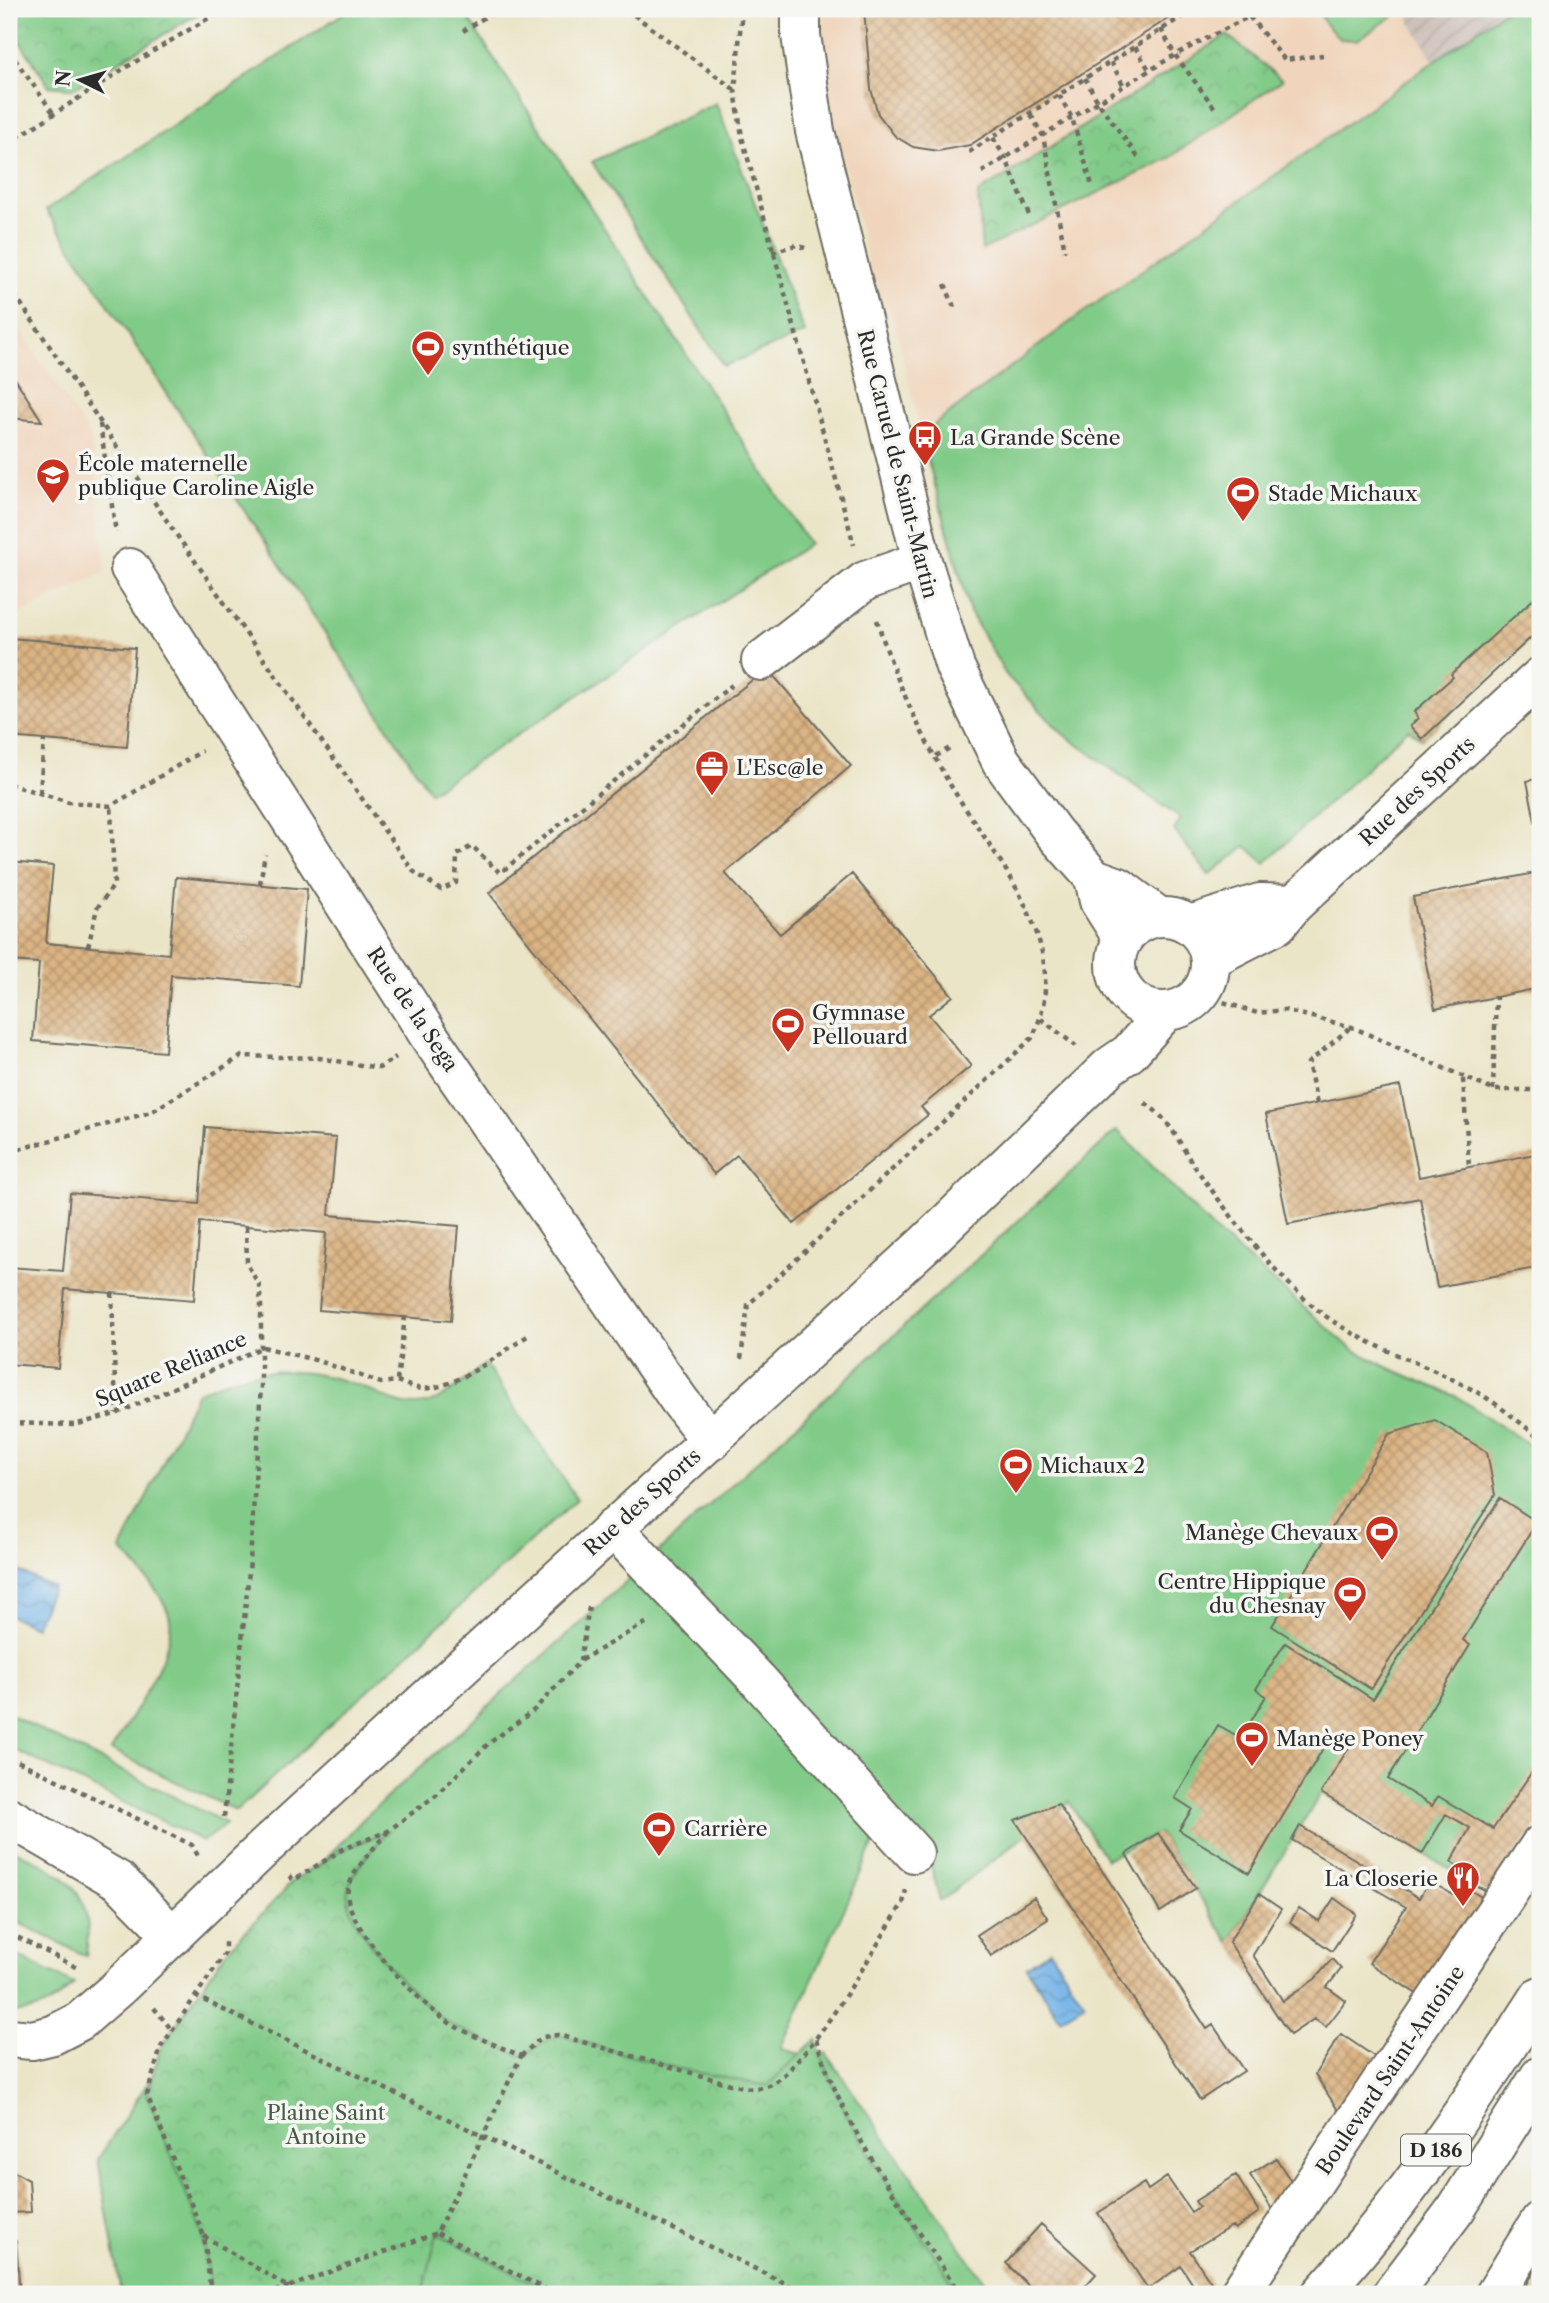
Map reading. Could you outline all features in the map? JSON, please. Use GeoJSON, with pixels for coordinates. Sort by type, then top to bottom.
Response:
{"type":"FeatureCollection","features":[{"type":"Feature","properties":{"kind":"main road","name":"Rue Caruel de Saint-Martin"},"geometry":{"type":"LineString","coordinates":[[801,9],[801,35],[816,131],[922,561],[951,655],[984,731],[1025,797],[1094,878],[1099,901],[1124,939]]}},
{"type":"Feature","properties":{"kind":"main road"},"geometry":{"type":"LineString","coordinates":[[761,661],[865,581],[922,561]]}},
{"type":"Feature","properties":{"kind":"main road","name":"Rue de la Sega"},"geometry":{"type":"LineString","coordinates":[[130,568],[429,1036],[679,1400],[711,1441]]}},
{"type":"Feature","properties":{"kind":"main road","name":"Rue des Sports"},"geometry":{"type":"LineString","coordinates":[[1095,1058],[1129,1053],[1166,1011],[1185,1006],[1205,976],[1278,924],[1294,904],[1540,677]]}},
{"type":"Feature","properties":{"kind":"main road","name":"Rue Caruel de Saint-Martin"},"geometry":{"type":"LineString","coordinates":[[1094,878],[1119,887],[1175,921]]}},
{"type":"Feature","properties":{"kind":"main road"},"geometry":{"type":"LineString","coordinates":[[1124,939],[1139,924],[1175,921],[1260,903],[1294,904]]}},
{"type":"Feature","properties":{"kind":"main road"},"geometry":{"type":"LineString","coordinates":[[1175,921],[1203,940],[1205,976]]}},
{"type":"Feature","properties":{"kind":"main road","name":"Rue des Sports"},"geometry":{"type":"LineString","coordinates":[[9,2038],[32,2040],[53,2035],[80,2021],[926,1243],[1095,1058],[1126,1015],[1127,995],[1117,973],[1116,961],[1124,939]]}},
{"type":"Feature","properties":{"kind":"main road"},"geometry":{"type":"LineString","coordinates":[[1127,995],[1138,1004],[1166,1011]]}},
{"type":"Feature","properties":{"kind":"main road"},"geometry":{"type":"LineString","coordinates":[[613,1528],[914,1853]]}},
{"type":"Feature","properties":{"kind":"main road"},"geometry":{"type":"LineString","coordinates":[[9,1817],[119,1881],[173,1936]]}},
{"type":"Feature","properties":{"kind":"main road","name":"Boulevard Saint-Antoine"},"geometry":{"type":"LineString","coordinates":[[1239,2294],[1540,1845]]}},
{"type":"Feature","properties":{"kind":"main road","name":"D 186"},"geometry":{"type":"LineString","coordinates":[[1321,2294],[1367,2243],[1398,2203],[1540,1996]]}},
{"type":"Feature","properties":{"kind":"main road","name":"D 186"},"geometry":{"type":"LineString","coordinates":[[1392,2294],[1455,2209],[1540,2076]]}},
{"type":"Feature","properties":{"kind":"main road"},"geometry":{"type":"LineString","coordinates":[[1495,2294],[1539,2224]]}},
{"type":"Feature","properties":{"kind":"path"},"geometry":{"type":"LineString","coordinates":[[9,143],[224,9]]}},
{"type":"Feature","properties":{"kind":"path"},"geometry":{"type":"LineString","coordinates":[[463,31],[498,9]]}},
{"type":"Feature","properties":{"kind":"path"},"geometry":{"type":"LineString","coordinates":[[626,9],[735,90]]}},
{"type":"Feature","properties":{"kind":"path"},"geometry":{"type":"LineString","coordinates":[[733,1369],[741,1361],[748,1305],[1032,1038],[1041,1019],[1044,998],[1044,954],[1019,889],[951,785],[889,663],[772,253],[742,137],[735,90],[742,9]]}},
{"type":"Feature","properties":{"kind":"path"},"geometry":{"type":"LineString","coordinates":[[1111,9],[1116,18]]}},
{"type":"Feature","properties":{"kind":"path"},"geometry":{"type":"LineString","coordinates":[[969,152],[1194,9]]}},
{"type":"Feature","properties":{"kind":"path"},"geometry":{"type":"LineString","coordinates":[[1242,9],[1285,60],[1323,55]]}},
{"type":"Feature","properties":{"kind":"path"},"geometry":{"type":"LineString","coordinates":[[982,172],[1175,55],[1248,17]]}},
{"type":"Feature","properties":{"kind":"path"},"geometry":{"type":"LineString","coordinates":[[1161,29],[1175,55],[1217,111]]}},
{"type":"Feature","properties":{"kind":"path"},"geometry":{"type":"LineString","coordinates":[[1135,47],[1150,71]]}},
{"type":"Feature","properties":{"kind":"path"},"geometry":{"type":"LineString","coordinates":[[9,51],[54,114]]}},
{"type":"Feature","properties":{"kind":"path"},"geometry":{"type":"LineString","coordinates":[[1111,62],[1124,86]]}},
{"type":"Feature","properties":{"kind":"path"},"geometry":{"type":"LineString","coordinates":[[1085,78],[1098,102],[1140,160]]}},
{"type":"Feature","properties":{"kind":"path"},"geometry":{"type":"LineString","coordinates":[[1059,95],[1072,118],[1092,185]]}},
{"type":"Feature","properties":{"kind":"path"},"geometry":{"type":"LineString","coordinates":[[1031,115],[1043,135],[1065,251]]}},
{"type":"Feature","properties":{"kind":"path"},"geometry":{"type":"LineString","coordinates":[[993,138],[1006,159],[1029,215]]}},
{"type":"Feature","properties":{"kind":"path"},"geometry":{"type":"LineString","coordinates":[[772,253],[796,245],[815,250]]}},
{"type":"Feature","properties":{"kind":"path"},"geometry":{"type":"LineString","coordinates":[[945,284],[954,307]]}},
{"type":"Feature","properties":{"kind":"path"},"geometry":{"type":"LineString","coordinates":[[9,286],[100,423],[413,871],[441,890],[456,883],[457,855],[472,846],[500,873],[761,661]]}},
{"type":"Feature","properties":{"kind":"path"},"geometry":{"type":"LineString","coordinates":[[100,423],[115,530],[130,568]]}},
{"type":"Feature","properties":{"kind":"path"},"geometry":{"type":"LineString","coordinates":[[9,784],[69,802],[111,806],[233,733]]}},
{"type":"Feature","properties":{"kind":"path"},"geometry":{"type":"LineString","coordinates":[[40,793],[44,740]]}},
{"type":"Feature","properties":{"kind":"path"},"geometry":{"type":"LineString","coordinates":[[88,947],[97,908],[114,885],[111,806]]}},
{"type":"Feature","properties":{"kind":"path"},"geometry":{"type":"LineString","coordinates":[[1205,976],[1257,1013],[1284,1010],[1352,1027],[1381,1038],[1463,1079],[1493,1090],[1540,1090]]}},
{"type":"Feature","properties":{"kind":"path"},"geometry":{"type":"LineString","coordinates":[[1493,1090],[1496,996]]}},
{"type":"Feature","properties":{"kind":"path"},"geometry":{"type":"LineString","coordinates":[[1041,1019],[1095,1058]]}},
{"type":"Feature","properties":{"kind":"path"},"geometry":{"type":"LineString","coordinates":[[1317,1103],[1308,1063],[1352,1027]]}},
{"type":"Feature","properties":{"kind":"path"},"geometry":{"type":"LineString","coordinates":[[9,1152],[151,1112],[242,1056],[318,1058],[379,1068],[429,1036]]}},
{"type":"Feature","properties":{"kind":"path"},"geometry":{"type":"LineString","coordinates":[[1463,1079],[1469,1167]]}},
{"type":"Feature","properties":{"kind":"path"},"geometry":{"type":"LineString","coordinates":[[1145,1103],[1160,1112],[1198,1172],[1237,1222],[1317,1310],[1349,1332],[1480,1394],[1540,1438]]}},
{"type":"Feature","properties":{"kind":"path","name":"Square Reliance"},"geometry":{"type":"LineString","coordinates":[[246,1226],[247,1264],[259,1285],[263,1347]]}},
{"type":"Feature","properties":{"kind":"path"},"geometry":{"type":"LineString","coordinates":[[112,1293],[116,1414]]}},
{"type":"Feature","properties":{"kind":"path"},"geometry":{"type":"LineString","coordinates":[[397,1381],[405,1317]]}},
{"type":"Feature","properties":{"kind":"path","name":"Square Reliance"},"geometry":{"type":"LineString","coordinates":[[9,1423],[74,1425],[116,1414],[263,1347],[381,1383],[397,1381],[417,1388],[434,1388],[456,1380],[529,1335]]}},
{"type":"Feature","properties":{"kind":"path"},"geometry":{"type":"LineString","coordinates":[[223,1817],[250,1562],[263,1347]]}},
{"type":"Feature","properties":{"kind":"path"},"geometry":{"type":"LineString","coordinates":[[580,1661],[589,1606]]}},
{"type":"Feature","properties":{"kind":"path"},"geometry":{"type":"LineString","coordinates":[[521,2056],[452,2025],[435,2013],[358,1928],[348,1908],[348,1889],[360,1867],[388,1832],[436,1795],[488,1744],[534,1710],[580,1661],[636,1626],[657,1618],[696,1616]]}},
{"type":"Feature","properties":{"kind":"path"},"geometry":{"type":"LineString","coordinates":[[9,1757],[192,1845],[217,1894],[226,1939],[225,1954],[161,2047],[147,2095],[204,2236],[211,2294]]}},
{"type":"Feature","properties":{"kind":"path"},"geometry":{"type":"LineString","coordinates":[[288,1875],[294,1880],[343,1849],[388,1832]]}},
{"type":"Feature","properties":{"kind":"path"},"geometry":{"type":"LineString","coordinates":[[265,2294],[437,2233],[521,2056],[542,2037],[558,2035],[751,2088],[767,2086],[781,2076],[816,2039],[903,1903],[914,1853]]}},
{"type":"Feature","properties":{"kind":"path"},"geometry":{"type":"LineString","coordinates":[[9,1933],[87,1972]]}},
{"type":"Feature","properties":{"kind":"path"},"geometry":{"type":"LineString","coordinates":[[195,1996],[807,2294]]}},
{"type":"Feature","properties":{"kind":"path"},"geometry":{"type":"LineString","coordinates":[[151,2004],[171,2029]]}},
{"type":"Feature","properties":{"kind":"path"},"geometry":{"type":"LineString","coordinates":[[816,2039],[827,2076],[852,2128],[960,2294]]}},
{"type":"Feature","properties":{"kind":"path"},"geometry":{"type":"LineString","coordinates":[[437,2233],[555,2294]]}},
{"type":"Feature","properties":{"kind":"path"},"geometry":{"type":"LineString","coordinates":[[204,2236],[296,2294]]}},
{"type":"Feature","properties":{"kind":"shaded area"},"geometry":{"type":"Polygon","coordinates":[[[823,9],[1403,9],[1434,62],[921,435],[892,311],[876,295],[833,119],[823,46],[823,9]]]}},
{"type":"Feature","properties":{"kind":"shaded area"},"geometry":{"type":"Polygon","coordinates":[[[1403,9],[1507,9],[1434,62],[1403,9]]]}},
{"type":"Feature","properties":{"kind":"shaded area","name":"École maternelle publique Caroline Aigle"},"geometry":{"type":"Polygon","coordinates":[[[9,313],[91,438],[106,572],[9,619],[9,313]]]}},
{"type":"Feature","properties":{"kind":"green space"},"geometry":{"type":"Polygon","coordinates":[[[9,9],[206,9],[73,89],[49,86],[9,25],[9,9]]]}},
{"type":"Feature","properties":{"kind":"green space","name":"synthétique"},"geometry":{"type":"Polygon","coordinates":[[[350,9],[462,9],[809,544],[430,792],[46,210],[350,9]]]}},
{"type":"Feature","properties":{"kind":"green space"},"geometry":{"type":"Polygon","coordinates":[[[1317,9],[1401,11],[1357,40],[1340,39],[1326,25],[1317,9]]]}},
{"type":"Feature","properties":{"kind":"green space","name":"Stade Michaux"},"geometry":{"type":"Polygon","coordinates":[[[1507,9],[1540,9],[1540,629],[1422,739],[1408,729],[1265,863],[1246,846],[1209,875],[1174,830],[1181,819],[1063,734],[1006,675],[970,612],[921,435],[1070,322],[1507,9]]]}},
{"type":"Feature","properties":{"kind":"green space"},"geometry":{"type":"Polygon","coordinates":[[[1227,35],[1282,80],[1169,158],[982,250],[978,193],[1227,35]]]}},
{"type":"Feature","properties":{"kind":"green space"},"geometry":{"type":"Polygon","coordinates":[[[716,103],[805,333],[724,366],[592,162],[716,103]]]}},
{"type":"Feature","properties":{"kind":"green space"},"geometry":{"type":"Polygon","coordinates":[[[1117,1130],[1214,1230],[1351,1348],[1387,1367],[1457,1397],[1540,1452],[1540,1814],[1487,1891],[1321,1793],[1229,1942],[1159,1833],[1106,1859],[1069,1802],[940,1901],[926,1846],[654,1556],[1117,1130]]]}},
{"type":"Feature","properties":{"kind":"green space"},"geometry":{"type":"Polygon","coordinates":[[[485,1364],[577,1499],[236,1811],[111,1750],[149,1686],[170,1633],[170,1619],[162,1600],[121,1549],[197,1393],[217,1384],[257,1373],[298,1372],[339,1379],[394,1401],[416,1405],[444,1396],[485,1364]]]}},
{"type":"Feature","properties":{"kind":"green space"},"geometry":{"type":"Polygon","coordinates":[[[639,1570],[880,1830],[781,2049],[809,2056],[826,2053],[993,2294],[121,2294],[98,2159],[224,1966],[364,1818],[639,1570]]]}},
{"type":"Feature","properties":{"kind":"green space"},"geometry":{"type":"Polygon","coordinates":[[[9,1714],[226,1824],[203,1841],[9,1747],[9,1714]]]}},
{"type":"Feature","properties":{"kind":"green space","name":"Plaine Saint Antoine"},"geometry":{"type":"Polygon","coordinates":[[[388,1831],[355,1873],[348,1889],[349,1904],[357,1922],[386,1963],[439,2016],[460,2029],[521,2056],[558,2035],[674,2068],[767,2086],[816,2039],[828,2074],[860,2140],[960,2294],[555,2294],[437,2233],[423,2294],[211,2294],[203,2236],[147,2095],[161,2047],[225,1953],[294,1880],[343,1849],[388,1831]]]}},
{"type":"Feature","properties":{"kind":"green space"},"geometry":{"type":"Polygon","coordinates":[[[9,1847],[46,1866],[72,1886],[81,1899],[86,1914],[86,1956],[9,1918],[9,1847]]]}},
{"type":"Feature","properties":{"kind":"green space"},"geometry":{"type":"Polygon","coordinates":[[[9,1952],[74,1984],[44,2006],[28,2011],[9,2012],[9,1952]]]}},
{"type":"Feature","properties":{"kind":"water"},"geometry":{"type":"Polygon","coordinates":[[[9,1567],[53,1587],[35,1627],[9,1615],[9,1567]]]}},
{"type":"Feature","properties":{"kind":"water"},"geometry":{"type":"Polygon","coordinates":[[[1050,1951],[1085,2004],[1060,2019],[1026,1967],[1050,1951]]]}},
{"type":"Feature","properties":{"kind":"building"},"geometry":{"type":"Polygon","coordinates":[[[864,9],[1183,9],[970,145],[938,151],[913,147],[895,136],[878,114],[871,89],[864,9]]]}},
{"type":"Feature","properties":{"kind":"building"},"geometry":{"type":"Polygon","coordinates":[[[9,369],[42,421],[9,418],[9,369]]]}},
{"type":"Feature","properties":{"kind":"building"},"geometry":{"type":"Polygon","coordinates":[[[1540,593],[1540,629],[1422,739],[1410,726],[1418,718],[1414,712],[1453,677],[1451,674],[1540,593]]]}},
{"type":"Feature","properties":{"kind":"building"},"geometry":{"type":"Polygon","coordinates":[[[9,638],[135,648],[127,747],[9,737],[9,638]]]}},
{"type":"Feature","properties":{"kind":"building","name":"Gymnase Pellouard"},"geometry":{"type":"Polygon","coordinates":[[[767,668],[851,766],[725,873],[780,934],[852,874],[953,996],[929,1015],[971,1066],[921,1107],[928,1115],[794,1224],[737,1155],[714,1174],[489,893],[767,668]]]}},
{"type":"Feature","properties":{"kind":"building"},"geometry":{"type":"Polygon","coordinates":[[[1540,778],[1540,841],[1539,841],[1527,781],[1540,778]]]}},
{"type":"Feature","properties":{"kind":"building"},"geometry":{"type":"Polygon","coordinates":[[[9,862],[53,866],[46,943],[169,954],[176,877],[307,889],[299,986],[171,975],[165,1052],[33,1041],[39,963],[9,961],[9,862]]]}},
{"type":"Feature","properties":{"kind":"building"},"geometry":{"type":"Polygon","coordinates":[[[1540,872],[1540,988],[1435,1009],[1413,897],[1540,872]]]}},
{"type":"Feature","properties":{"kind":"building"},"geometry":{"type":"Polygon","coordinates":[[[1400,1086],[1419,1177],[1540,1153],[1540,1267],[1437,1287],[1420,1198],[1288,1224],[1266,1114],[1400,1086]]]}},
{"type":"Feature","properties":{"kind":"building"},"geometry":{"type":"Polygon","coordinates":[[[205,1127],[336,1138],[329,1215],[459,1226],[451,1321],[319,1310],[326,1233],[200,1222],[194,1300],[65,1289],[58,1368],[9,1364],[9,1267],[63,1271],[70,1193],[199,1204],[205,1127]]]}},
{"type":"Feature","properties":{"kind":"building","name":"Manège Chevaux"},"geometry":{"type":"Polygon","coordinates":[[[1435,1420],[1487,1452],[1495,1495],[1371,1689],[1272,1626],[1389,1434],[1435,1420]]]}},
{"type":"Feature","properties":{"kind":"building"},"geometry":{"type":"Polygon","coordinates":[[[1500,1498],[1537,1522],[1463,1640],[1470,1645],[1388,1779],[1432,1806],[1438,1796],[1493,1829],[1540,1760],[1540,1822],[1487,1891],[1462,1879],[1465,1871],[1451,1862],[1470,1828],[1446,1814],[1422,1854],[1321,1793],[1349,1747],[1331,1735],[1249,1873],[1179,1830],[1192,1809],[1175,1798],[1218,1725],[1241,1738],[1266,1696],[1256,1689],[1285,1643],[1373,1699],[1500,1498]]]}},
{"type":"Feature","properties":{"kind":"building"},"geometry":{"type":"Polygon","coordinates":[[[1058,1804],[1207,2029],[1213,2025],[1244,2071],[1200,2100],[1015,1820],[1058,1804]]]}},
{"type":"Feature","properties":{"kind":"building"},"geometry":{"type":"Polygon","coordinates":[[[1300,1826],[1419,1898],[1429,1881],[1452,1894],[1456,1887],[1463,1890],[1464,1887],[1487,1900],[1423,1998],[1369,1963],[1406,1907],[1292,1840],[1300,1826]]]}},
{"type":"Feature","properties":{"kind":"building"},"geometry":{"type":"Polygon","coordinates":[[[1158,1833],[1196,1888],[1160,1912],[1126,1854],[1158,1833]]]}},
{"type":"Feature","properties":{"kind":"building"},"geometry":{"type":"Polygon","coordinates":[[[1259,1894],[1281,1909],[1253,1955],[1283,2001],[1315,1979],[1332,1959],[1341,1969],[1327,1987],[1346,2001],[1326,2027],[1314,2019],[1290,2035],[1229,1942],[1259,1894]]]}},
{"type":"Feature","properties":{"kind":"building"},"geometry":{"type":"Polygon","coordinates":[[[1034,1897],[1048,1919],[991,1956],[977,1935],[1034,1897]]]}},
{"type":"Feature","properties":{"kind":"building"},"geometry":{"type":"Polygon","coordinates":[[[1334,1898],[1356,1914],[1332,1951],[1290,1922],[1299,1908],[1319,1921],[1334,1898]]]}},
{"type":"Feature","properties":{"kind":"building"},"geometry":{"type":"Polygon","coordinates":[[[1341,2034],[1378,2059],[1341,2115],[1315,2074],[1341,2034]]]}},
{"type":"Feature","properties":{"kind":"building"},"geometry":{"type":"Polygon","coordinates":[[[1276,2158],[1294,2186],[1275,2214],[1250,2175],[1276,2158]]]}},
{"type":"Feature","properties":{"kind":"building"},"geometry":{"type":"Polygon","coordinates":[[[9,2169],[29,2180],[31,2212],[9,2213],[9,2169]]]}},
{"type":"Feature","properties":{"kind":"building"},"geometry":{"type":"Polygon","coordinates":[[[1236,2175],[1259,2212],[1235,2229],[1232,2226],[1190,2251],[1219,2294],[1199,2294],[1181,2266],[1148,2289],[1098,2213],[1144,2183],[1148,2190],[1167,2177],[1191,2212],[1199,2207],[1195,2201],[1236,2175]]]}},
{"type":"Feature","properties":{"kind":"building"},"geometry":{"type":"Polygon","coordinates":[[[1041,2224],[1096,2274],[1078,2294],[1025,2294],[1031,2288],[1006,2263],[1041,2224]]]}},
{"type":"Feature","properties":{"kind":"building"},"geometry":{"type":"Polygon","coordinates":[[[9,2241],[16,2241],[20,2294],[9,2294],[9,2241]]]}},
{"type":"Feature","properties":{"kind":"building"},"geometry":{"type":"Polygon","coordinates":[[[1540,2260],[1540,2294],[1535,2294],[1527,2284],[1540,2260]]]}},
{"type":"Feature","properties":{"kind":"place","name":"synthétique"},"geometry":{"type":"Point","coordinates":[428,377]}},
{"type":"Feature","properties":{"kind":"place","name":"La Grande Scène"},"geometry":{"type":"Point","coordinates":[925,467]}},
{"type":"Feature","properties":{"kind":"place","name":"École maternelle publique Caroline Aigle"},"geometry":{"type":"Point","coordinates":[53,505]}},
{"type":"Feature","properties":{"kind":"place","name":"Stade Michaux"},"geometry":{"type":"Point","coordinates":[1243,523]}},
{"type":"Feature","properties":{"kind":"place","name":"L'Esc@le"},"geometry":{"type":"Point","coordinates":[712,797]}},
{"type":"Feature","properties":{"kind":"place","name":"Gymnase Pellouard"},"geometry":{"type":"Point","coordinates":[788,1054]}},
{"type":"Feature","properties":{"kind":"place","name":"Michaux 2"},"geometry":{"type":"Point","coordinates":[1016,1495]}},
{"type":"Feature","properties":{"kind":"place","name":"Manège Chevaux"},"geometry":{"type":"Point","coordinates":[1382,1562]}},
{"type":"Feature","properties":{"kind":"place","name":"Centre Hippique du Chesnay"},"geometry":{"type":"Point","coordinates":[1350,1623]}},
{"type":"Feature","properties":{"kind":"place","name":"Manège Poney"},"geometry":{"type":"Point","coordinates":[1252,1768]}},
{"type":"Feature","properties":{"kind":"place","name":"Carrière"},"geometry":{"type":"Point","coordinates":[659,1858]}},
{"type":"Feature","properties":{"kind":"place","name":"La Closerie"},"geometry":{"type":"Point","coordinates":[1463,1908]}}]}
